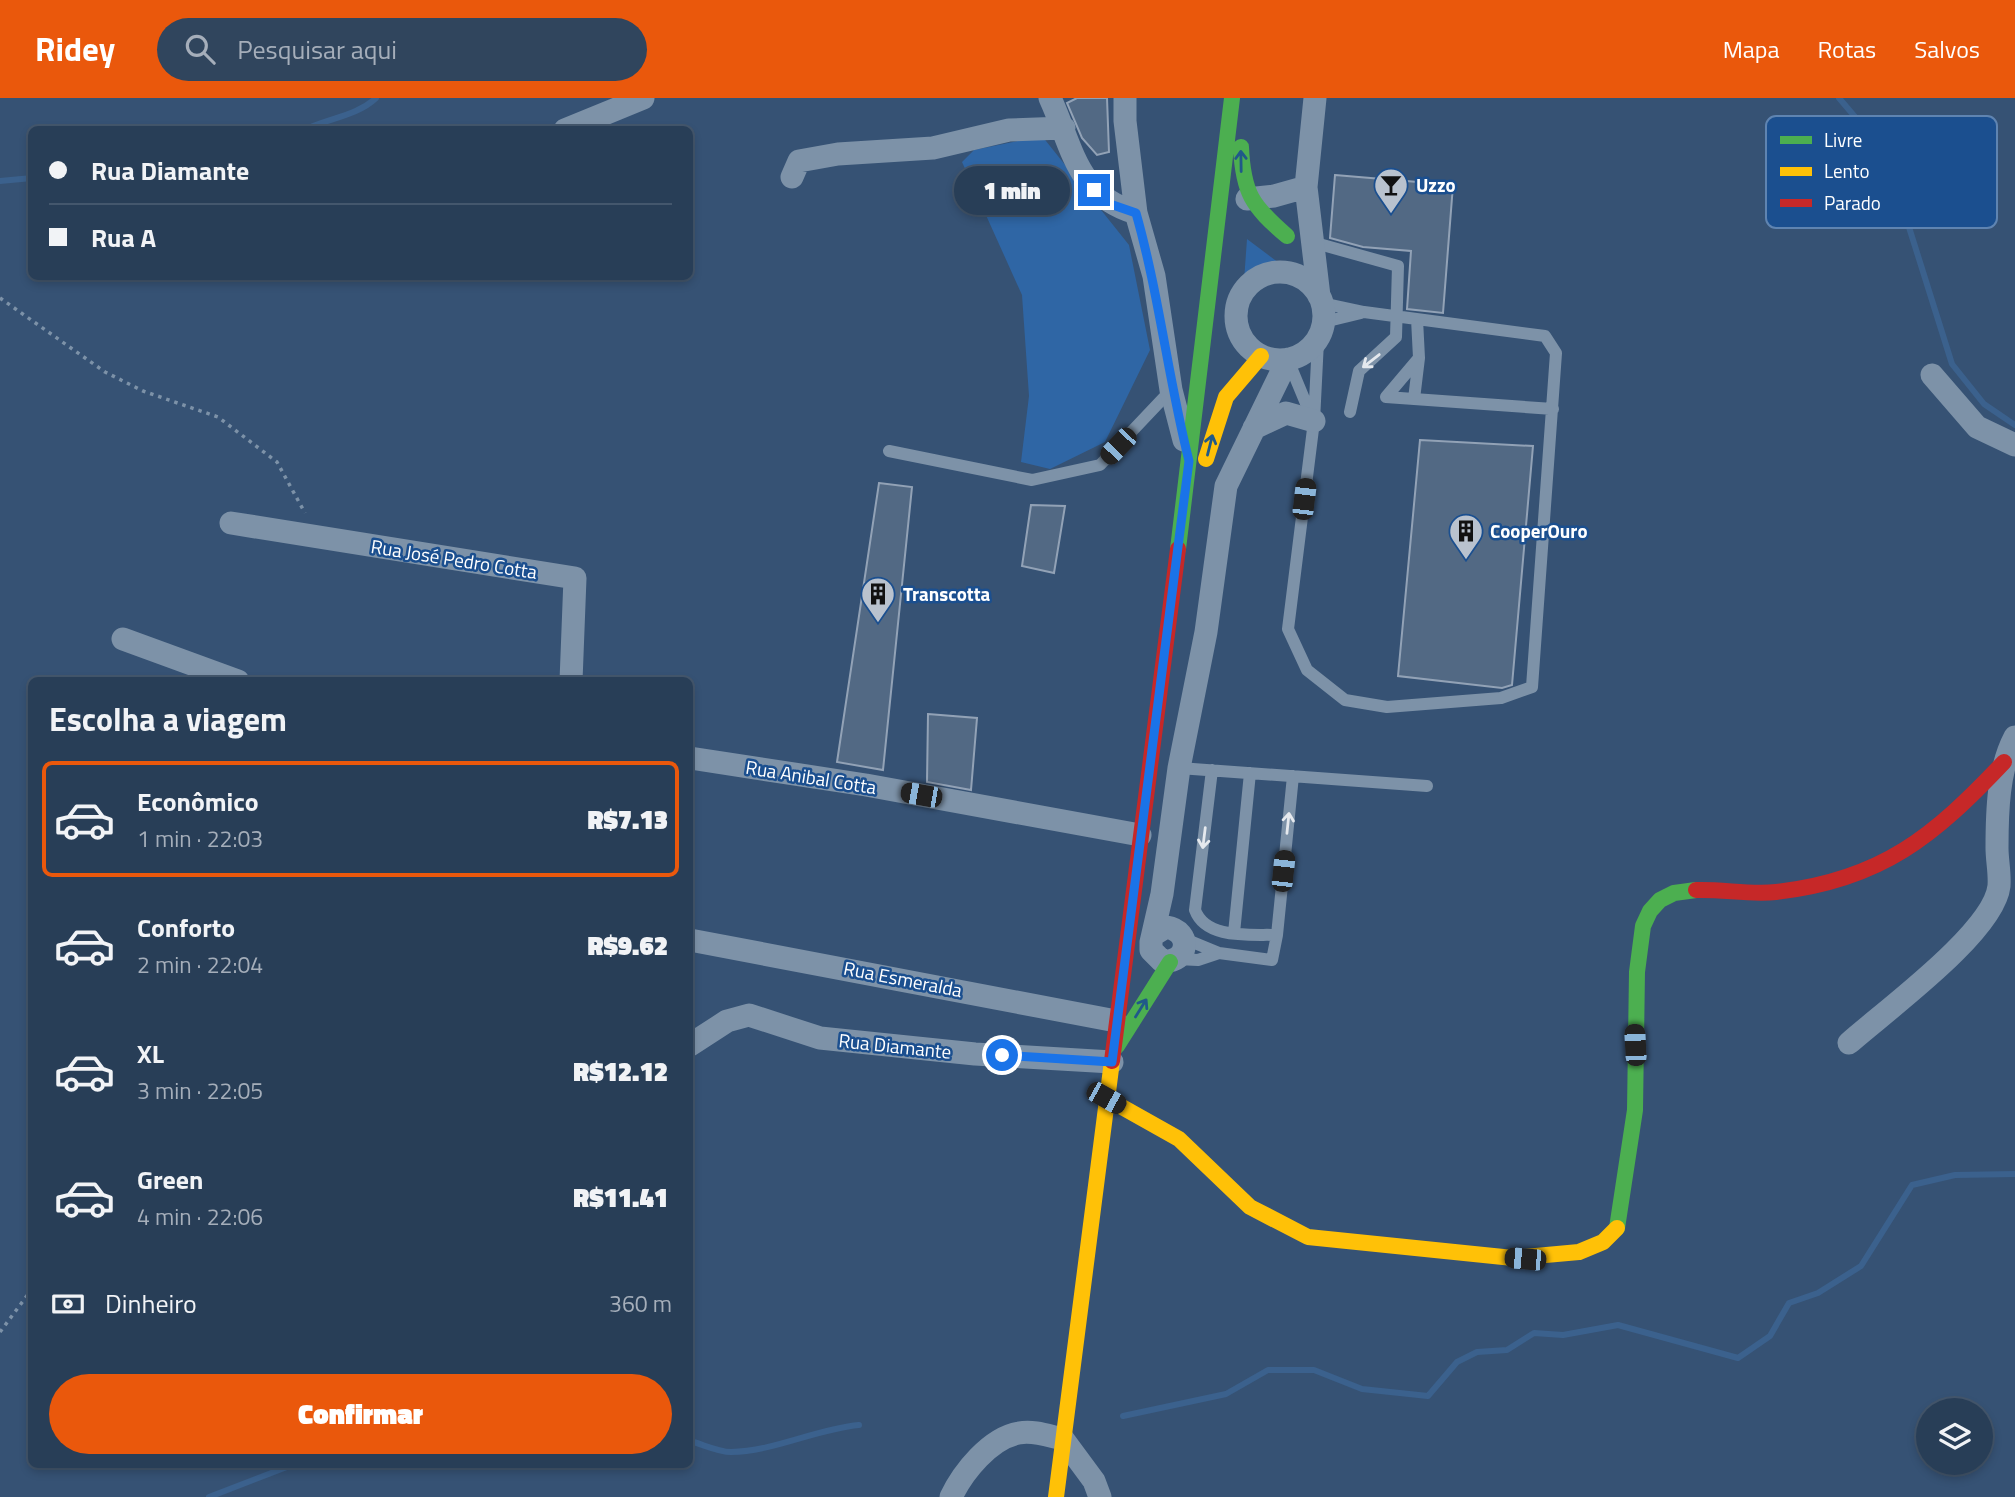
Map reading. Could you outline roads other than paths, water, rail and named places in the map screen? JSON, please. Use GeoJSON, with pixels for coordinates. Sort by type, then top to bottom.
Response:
{"type":"FeatureCollection","features":[{"type":"Feature","properties":{"kind":"main road"},"geometry":{"type":"LineString","coordinates":[[1056,1497],[1174,582],[1232,98]]}},
{"type":"Feature","properties":{"kind":"main road"},"geometry":{"type":"LineString","coordinates":[[1241,98],[1241,172],[1247,198],[1287,236]]}},
{"type":"Feature","properties":{"kind":"main road"},"geometry":{"type":"LineString","coordinates":[[1206,311],[1217,420]]}},
{"type":"Feature","properties":{"kind":"main road"},"geometry":{"type":"LineString","coordinates":[[1174,582],[1217,420],[1226,397],[1261,356]]}},
{"type":"Feature","properties":{"kind":"main road"},"geometry":{"type":"LineString","coordinates":[[1106,1098],[1170,1133],[1191,1148],[1237,1198],[1297,1232],[1320,1240],[1525,1259],[1558,1256],[1600,1246],[1613,1236],[1619,1226],[1634,1117],[1634,1027],[1641,930],[1650,908],[1670,896],[1692,891],[1713,888],[1764,894],[1813,885],[1868,867],[1925,839],[1952,816],[2004,762]]}},
{"type":"Feature","properties":{"kind":"main road"},"geometry":{"type":"LineString","coordinates":[[1112,1058],[1172,945]]}},
{"type":"Feature","properties":{"kind":"street"},"geometry":{"type":"LineString","coordinates":[[575,126],[643,98]]}},
{"type":"Feature","properties":{"kind":"street"},"geometry":{"type":"LineString","coordinates":[[1050,98],[1082,175],[1110,204],[1136,213]]}},
{"type":"Feature","properties":{"kind":"street"},"geometry":{"type":"LineString","coordinates":[[1125,98],[1125,121],[1136,213],[1154,276],[1171,390],[1189,461]]}},
{"type":"Feature","properties":{"kind":"street"},"geometry":{"type":"LineString","coordinates":[[1315,98],[1306,187],[1321,315],[1301,355],[1288,359],[1261,356],[1241,336],[1236,321],[1237,306],[1253,281],[1273,273],[1297,275],[1310,283],[1321,315]]}},
{"type":"Feature","properties":{"kind":"street"},"geometry":{"type":"LineString","coordinates":[[792,177],[799,161],[820,156],[933,148],[1009,130],[1064,128]]}},
{"type":"Feature","properties":{"kind":"street"},"geometry":{"type":"LineString","coordinates":[[1247,198],[1274,196],[1306,187]]}},
{"type":"Feature","properties":{"kind":"street"},"geometry":{"type":"LineString","coordinates":[[1273,273],[1306,187]]}},
{"type":"Feature","properties":{"kind":"street"},"geometry":{"type":"LineString","coordinates":[[1172,945],[1162,894],[1179,768],[1206,632],[1226,486],[1288,359]]}},
{"type":"Feature","properties":{"kind":"street"},"geometry":{"type":"LineString","coordinates":[[1245,374],[1254,428]]}},
{"type":"Feature","properties":{"kind":"street"},"geometry":{"type":"LineString","coordinates":[[1932,375],[1977,427],[2015,445]]}},
{"type":"Feature","properties":{"kind":"street"},"geometry":{"type":"LineString","coordinates":[[1254,428],[1286,413],[1314,421]]}},
{"type":"Feature","properties":{"kind":"street","name":"Rua José Pedro Cotta"},"geometry":{"type":"LineString","coordinates":[[231,523],[575,578],[571,677]]}},
{"type":"Feature","properties":{"kind":"street"},"geometry":{"type":"LineString","coordinates":[[123,639],[227,677]]}},
{"type":"Feature","properties":{"kind":"street"},"geometry":{"type":"LineString","coordinates":[[1849,1043],[1967,940],[1990,910],[1999,885],[1998,838],[2004,762],[2015,737]]}},
{"type":"Feature","properties":{"kind":"street","name":"Rua Anibal Cotta"},"geometry":{"type":"LineString","coordinates":[[693,758],[866,785],[1140,835]]}},
{"type":"Feature","properties":{"kind":"street","name":"Rua Esmeralda"},"geometry":{"type":"LineString","coordinates":[[693,941],[1116,1021]]}},
{"type":"Feature","properties":{"kind":"street","name":"Rua Diamante"},"geometry":{"type":"LineString","coordinates":[[693,1043],[727,1021],[749,1015],[766,1018],[820,1038],[975,1054],[1112,1058]]}},
{"type":"Feature","properties":{"kind":"street"},"geometry":{"type":"LineString","coordinates":[[951,1497],[960,1479],[992,1446],[1017,1433],[1035,1432],[1063,1439],[1094,1482],[1100,1497]]}},
{"type":"Feature","properties":{"kind":"lane"},"geometry":{"type":"LineString","coordinates":[[1312,242],[1398,266],[1396,337],[1359,371],[1350,412]]}},
{"type":"Feature","properties":{"kind":"lane"},"geometry":{"type":"LineString","coordinates":[[1321,315],[1364,312]]}},
{"type":"Feature","properties":{"kind":"lane"},"geometry":{"type":"LineString","coordinates":[[1364,312],[1395,314],[1545,336],[1556,353],[1532,687],[1502,698],[1387,707],[1345,700],[1307,670],[1288,629],[1314,421],[1321,315],[1364,312]]}},
{"type":"Feature","properties":{"kind":"lane"},"geometry":{"type":"LineString","coordinates":[[1414,399],[1419,358],[1417,319]]}},
{"type":"Feature","properties":{"kind":"lane"},"geometry":{"type":"LineString","coordinates":[[1419,358],[1387,397],[1553,409]]}},
{"type":"Feature","properties":{"kind":"lane"},"geometry":{"type":"LineString","coordinates":[[1288,359],[1314,421]]}},
{"type":"Feature","properties":{"kind":"lane"},"geometry":{"type":"LineString","coordinates":[[889,451],[1032,481],[1100,465],[1171,390]]}},
{"type":"Feature","properties":{"kind":"lane"},"geometry":{"type":"LineString","coordinates":[[1179,768],[1427,786]]}},
{"type":"Feature","properties":{"kind":"lane"},"geometry":{"type":"LineString","coordinates":[[1212,770],[1195,910],[1205,923],[1225,933],[1277,935]]}},
{"type":"Feature","properties":{"kind":"lane"},"geometry":{"type":"LineString","coordinates":[[1234,933],[1250,773]]}},
{"type":"Feature","properties":{"kind":"lane"},"geometry":{"type":"LineString","coordinates":[[1172,945],[1272,960],[1277,935],[1293,776]]}},
{"type":"Feature","properties":{"kind":"lane"},"geometry":{"type":"LineString","coordinates":[[1172,945],[1198,960],[1219,953]]}},
{"type":"Feature","properties":{"kind":"waterway"},"geometry":{"type":"LineString","coordinates":[[314,126],[360,109],[376,98]]}},
{"type":"Feature","properties":{"kind":"waterway"},"geometry":{"type":"LineString","coordinates":[[1839,98],[1854,116]]}},
{"type":"Feature","properties":{"kind":"waterway"},"geometry":{"type":"LineString","coordinates":[[0,181],[28,178]]}},
{"type":"Feature","properties":{"kind":"waterway"},"geometry":{"type":"LineString","coordinates":[[1909,228],[1952,364],[1984,404],[2015,425]]}},
{"type":"Feature","properties":{"kind":"waterway"},"geometry":{"type":"LineString","coordinates":[[1123,1416],[1226,1394],[1268,1370],[1314,1370],[1362,1389],[1428,1396],[1457,1362],[1477,1352],[1507,1350],[1534,1333],[1563,1335],[1618,1325],[1738,1358],[1770,1336],[1789,1303],[1818,1293],[1861,1266],[1912,1185],[1955,1175],[2015,1174]]}},
{"type":"Feature","properties":{"kind":"waterway"},"geometry":{"type":"LineString","coordinates":[[693,1442],[726,1452],[747,1451],[859,1425]]}},
{"type":"Feature","properties":{"kind":"waterway"},"geometry":{"type":"LineString","coordinates":[[209,1497],[284,1468]]}},
{"type":"Feature","properties":{"kind":"place","name":"Uzzo"},"geometry":{"type":"Point","coordinates":[1391,215]}},
{"type":"Feature","properties":{"kind":"place","name":"CooperOuro"},"geometry":{"type":"Point","coordinates":[1466,561]}},
{"type":"Feature","properties":{"kind":"place","name":"Transcotta"},"geometry":{"type":"Point","coordinates":[878,624]}}]}
